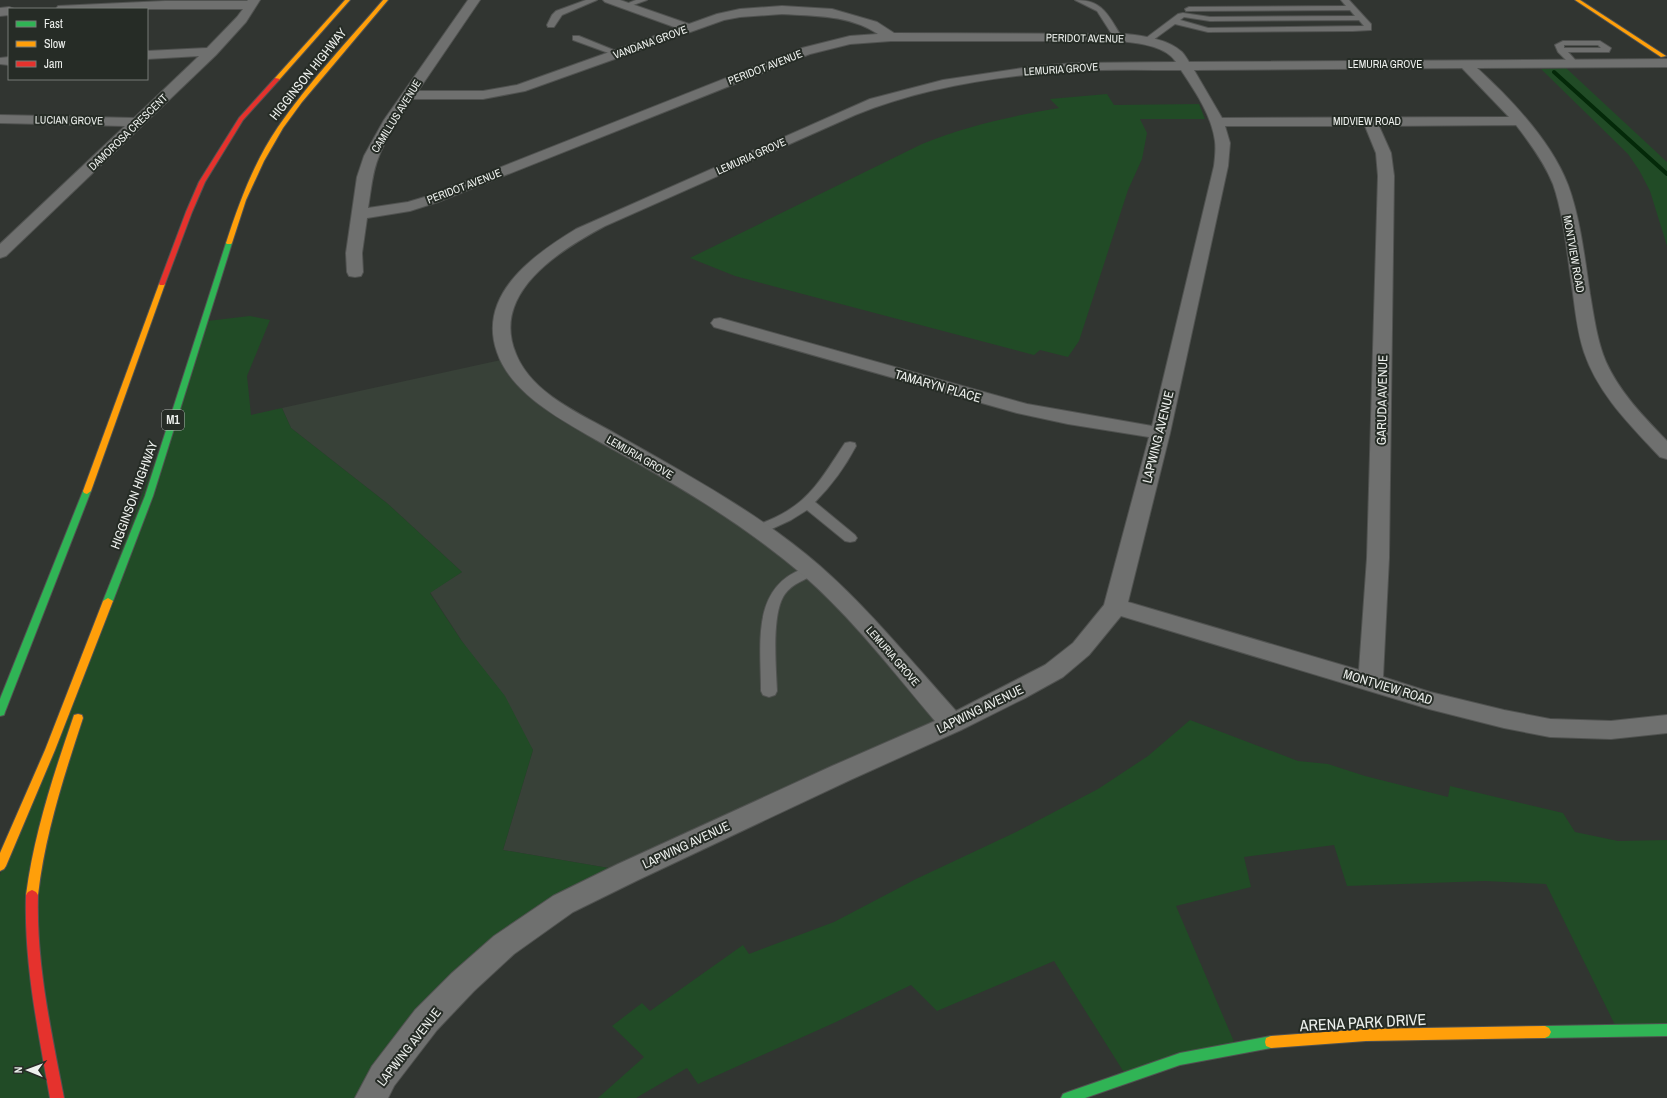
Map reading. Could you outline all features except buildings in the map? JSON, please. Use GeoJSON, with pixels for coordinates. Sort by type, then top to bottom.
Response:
{"type":"FeatureCollection","features":[{"type":"Feature","properties":{"kind":"main road","name":"HIGGINSON HIGHWAY"},"geometry":{"type":"LineString","coordinates":[[0,712],[68,542],[202,182],[241,119],[348,0]]}},
{"type":"Feature","properties":{"kind":"main road","name":"HIGGINSON HIGHWAY"},"geometry":{"type":"LineString","coordinates":[[0,866],[50,750],[149,496],[243,200],[261,161],[280,128],[300,101],[386,0]]}},
{"type":"Feature","properties":{"kind":"main road"},"geometry":{"type":"LineString","coordinates":[[1577,0],[1666,59]]}},
{"type":"Feature","properties":{"kind":"main road"},"geometry":{"type":"LineString","coordinates":[[1602,4],[1666,59]]}},
{"type":"Feature","properties":{"kind":"main road"},"geometry":{"type":"LineString","coordinates":[[101,646],[149,496]]}},
{"type":"Feature","properties":{"kind":"main road"},"geometry":{"type":"LineString","coordinates":[[14,652],[68,542]]}},
{"type":"Feature","properties":{"kind":"main road"},"geometry":{"type":"LineString","coordinates":[[57,1098],[37,982],[32,935],[32,899],[43,830],[82,705]]}},
{"type":"Feature","properties":{"kind":"main road","name":"ARENA PARK DRIVE"},"geometry":{"type":"LineString","coordinates":[[1068,1098],[1180,1059],[1268,1042],[1366,1035],[1667,1030]]}},
{"type":"Feature","properties":{"kind":"street","name":"CAMILLUS AVENUE"},"geometry":{"type":"LineString","coordinates":[[355,272],[354,253],[365,177],[371,156],[385,130],[408,95],[474,0]]}},
{"type":"Feature","properties":{"kind":"street"},"geometry":{"type":"LineString","coordinates":[[609,0],[689,28]]}},
{"type":"Feature","properties":{"kind":"street","name":"DAMOROSA CRESCENT"},"geometry":{"type":"LineString","coordinates":[[86,8],[158,5],[202,6],[252,3]]}},
{"type":"Feature","properties":{"kind":"street","name":"DAMOROSA CRESCENT"},"geometry":{"type":"LineString","coordinates":[[0,253],[212,52],[238,23],[252,3]]}},
{"type":"Feature","properties":{"kind":"street"},"geometry":{"type":"LineString","coordinates":[[202,6],[217,10],[238,23]]}},
{"type":"Feature","properties":{"kind":"street","name":"VANDANA GROVE"},"geometry":{"type":"LineString","coordinates":[[408,95],[464,96],[502,93],[721,17],[740,13],[806,10],[832,14],[873,25],[891,37]]}},
{"type":"Feature","properties":{"kind":"street","name":"PERIDOT AVENUE"},"geometry":{"type":"LineString","coordinates":[[360,214],[410,206],[433,199],[806,51],[850,40],[891,37],[1118,37],[1146,41],[1169,48],[1178,55],[1184,65]]}},
{"type":"Feature","properties":{"kind":"street"},"geometry":{"type":"LineString","coordinates":[[148,55],[212,52]]}},
{"type":"Feature","properties":{"kind":"street","name":"LEMURIA GROVE"},"geometry":{"type":"LineString","coordinates":[[952,724],[859,617],[811,571],[758,530],[698,491],[555,407],[514,369],[505,351],[500,331],[503,313],[509,296],[522,278],[540,260],[561,243],[583,231],[850,112],[876,102],[943,84],[1011,73],[1076,67],[1184,65],[1610,64],[1666,59]]}},
{"type":"Feature","properties":{"kind":"street","name":"MONTVIEW ROAD"},"geometry":{"type":"LineString","coordinates":[[1465,64],[1519,120],[1544,153],[1561,185],[1580,282],[1588,337],[1596,361],[1605,380],[1618,397],[1667,453]]}},
{"type":"Feature","properties":{"kind":"street","name":"LAPWING AVENUE"},"geometry":{"type":"LineString","coordinates":[[371,1098],[383,1076],[426,1020],[463,982],[504,945],[563,904],[834,776],[952,724],[1054,671],[1081,649],[1100,628],[1115,607],[1160,433],[1221,166],[1221,135],[1216,122],[1184,65]]}},
{"type":"Feature","properties":{"kind":"street","name":"LUCIAN GROVE"},"geometry":{"type":"LineString","coordinates":[[0,119],[138,122]]}},
{"type":"Feature","properties":{"kind":"street","name":"MIDVIEW ROAD"},"geometry":{"type":"LineString","coordinates":[[1216,122],[1519,120]]}},
{"type":"Feature","properties":{"kind":"street","name":"GARUDA AVENUE"},"geometry":{"type":"LineString","coordinates":[[1370,121],[1380,139],[1386,160],[1378,558],[1371,669],[1372,683]]}},
{"type":"Feature","properties":{"kind":"street","name":"TAMARYN PLACE"},"geometry":{"type":"LineString","coordinates":[[720,323],[1024,409],[1068,418],[1160,433]]}},
{"type":"Feature","properties":{"kind":"street","name":"MONTVIEW ROAD"},"geometry":{"type":"LineString","coordinates":[[1115,607],[1262,649],[1444,704],[1504,719],[1550,728],[1611,730],[1667,724]]}},
{"type":"Feature","properties":{"kind":"lane"},"geometry":{"type":"LineString","coordinates":[[551,25],[556,15],[593,0]]}},
{"type":"Feature","properties":{"kind":"lane"},"geometry":{"type":"LineString","coordinates":[[625,6],[643,0]]}},
{"type":"Feature","properties":{"kind":"lane"},"geometry":{"type":"LineString","coordinates":[[1079,0],[1100,9],[1118,37]]}},
{"type":"Feature","properties":{"kind":"lane"},"geometry":{"type":"LineString","coordinates":[[1186,0],[1189,9]]}},
{"type":"Feature","properties":{"kind":"lane"},"geometry":{"type":"LineString","coordinates":[[1174,21],[1208,30],[1368,28],[1368,26],[1345,0]]}},
{"type":"Feature","properties":{"kind":"lane"},"geometry":{"type":"LineString","coordinates":[[1146,41],[1189,9],[1352,8]]}},
{"type":"Feature","properties":{"kind":"lane"},"geometry":{"type":"LineString","coordinates":[[1182,15],[1210,19],[1361,18]]}},
{"type":"Feature","properties":{"kind":"lane"},"geometry":{"type":"LineString","coordinates":[[576,38],[617,54]]}},
{"type":"Feature","properties":{"kind":"lane"},"geometry":{"type":"LineString","coordinates":[[1561,50],[1595,50],[1608,48],[1600,43],[1563,43],[1559,45],[1561,50],[1574,64]]}},
{"type":"Feature","properties":{"kind":"lane"},"geometry":{"type":"LineString","coordinates":[[1595,50],[1610,64]]}},
{"type":"Feature","properties":{"kind":"lane"},"geometry":{"type":"LineString","coordinates":[[758,530],[793,513],[807,503],[832,473],[850,446]]}},
{"type":"Feature","properties":{"kind":"lane"},"geometry":{"type":"LineString","coordinates":[[807,503],[850,538]]}},
{"type":"Feature","properties":{"kind":"lane"},"geometry":{"type":"LineString","coordinates":[[769,691],[770,623],[775,598],[779,591],[788,584],[811,571]]}},
{"type":"Feature","properties":{"kind":"shaded area"},"geometry":{"type":"Polygon","coordinates":[[[510,358],[534,387],[758,526],[955,724],[632,872],[503,850],[533,750],[430,592],[462,572],[388,504],[291,428],[282,408],[510,358]]]}},
{"type":"Feature","properties":{"kind":"green space"},"geometry":{"type":"Polygon","coordinates":[[[1566,68],[1667,162],[1667,246],[1650,191],[1639,170],[1628,154],[1541,69],[1566,68]]]}},
{"type":"Feature","properties":{"kind":"green space"},"geometry":{"type":"Polygon","coordinates":[[[1107,94],[1114,105],[1199,104],[1205,119],[1140,119],[1147,133],[1142,159],[1128,190],[1079,341],[1068,357],[1040,350],[1034,355],[735,276],[690,258],[922,144],[989,122],[1059,108],[1050,99],[1107,94]]]}},
{"type":"Feature","properties":{"kind":"green space"},"geometry":{"type":"Polygon","coordinates":[[[250,316],[270,320],[247,376],[251,415],[282,408],[291,428],[388,504],[462,572],[430,593],[461,640],[505,696],[533,750],[503,850],[632,872],[508,946],[374,1098],[0,1098],[0,875],[207,321],[250,316]]]}},
{"type":"Feature","properties":{"kind":"green space"},"geometry":{"type":"Polygon","coordinates":[[[1190,720],[1298,761],[1328,764],[1365,776],[1448,797],[1450,786],[1563,813],[1575,832],[1618,841],[1667,840],[1667,1024],[1615,1025],[1546,884],[1485,881],[1347,886],[1334,845],[1244,857],[1251,887],[1176,906],[1235,1044],[1125,1074],[1054,961],[937,1011],[911,985],[836,1022],[698,1084],[687,1068],[636,1098],[598,1098],[644,1057],[612,1026],[642,1003],[650,1011],[743,945],[749,954],[834,922],[916,879],[1016,832],[1098,789],[1148,756],[1190,720]]]}},
{"type":"Feature","properties":{"kind":"waterway"},"geometry":{"type":"LineString","coordinates":[[1554,72],[1667,174]]}},
{"type":"Feature","properties":{"kind":"traffic: fast"},"geometry":{"type":"LineString","coordinates":[[108,601],[149,496],[229,243]]}},
{"type":"Feature","properties":{"kind":"traffic: fast"},"geometry":{"type":"LineString","coordinates":[[0,712],[87,491]]}},
{"type":"Feature","properties":{"kind":"traffic: fast"},"geometry":{"type":"LineString","coordinates":[[1545,1032],[1667,1030]]}},
{"type":"Feature","properties":{"kind":"traffic: fast"},"geometry":{"type":"LineString","coordinates":[[1068,1098],[1180,1059],[1271,1042]]}},
{"type":"Feature","properties":{"kind":"traffic: slow"},"geometry":{"type":"LineString","coordinates":[[277,79],[348,0]]}},
{"type":"Feature","properties":{"kind":"traffic: slow"},"geometry":{"type":"LineString","coordinates":[[229,243],[243,200],[261,161],[280,128],[300,101],[386,0]]}},
{"type":"Feature","properties":{"kind":"traffic: slow"},"geometry":{"type":"LineString","coordinates":[[1577,0],[1663,56]]}},
{"type":"Feature","properties":{"kind":"traffic: slow"},"geometry":{"type":"LineString","coordinates":[[87,491],[162,284]]}},
{"type":"Feature","properties":{"kind":"traffic: slow"},"geometry":{"type":"LineString","coordinates":[[0,866],[50,750],[108,601]]}},
{"type":"Feature","properties":{"kind":"traffic: slow"},"geometry":{"type":"LineString","coordinates":[[32,895],[44,827],[56,783],[78,718]]}},
{"type":"Feature","properties":{"kind":"traffic: slow"},"geometry":{"type":"LineString","coordinates":[[1271,1042],[1366,1035],[1545,1032]]}},
{"type":"Feature","properties":{"kind":"traffic: jam"},"geometry":{"type":"LineString","coordinates":[[162,284],[202,182],[241,119],[277,79]]}},
{"type":"Feature","properties":{"kind":"traffic: jam"},"geometry":{"type":"LineString","coordinates":[[32,895],[32,946],[38,997],[57,1098]]}}]}
